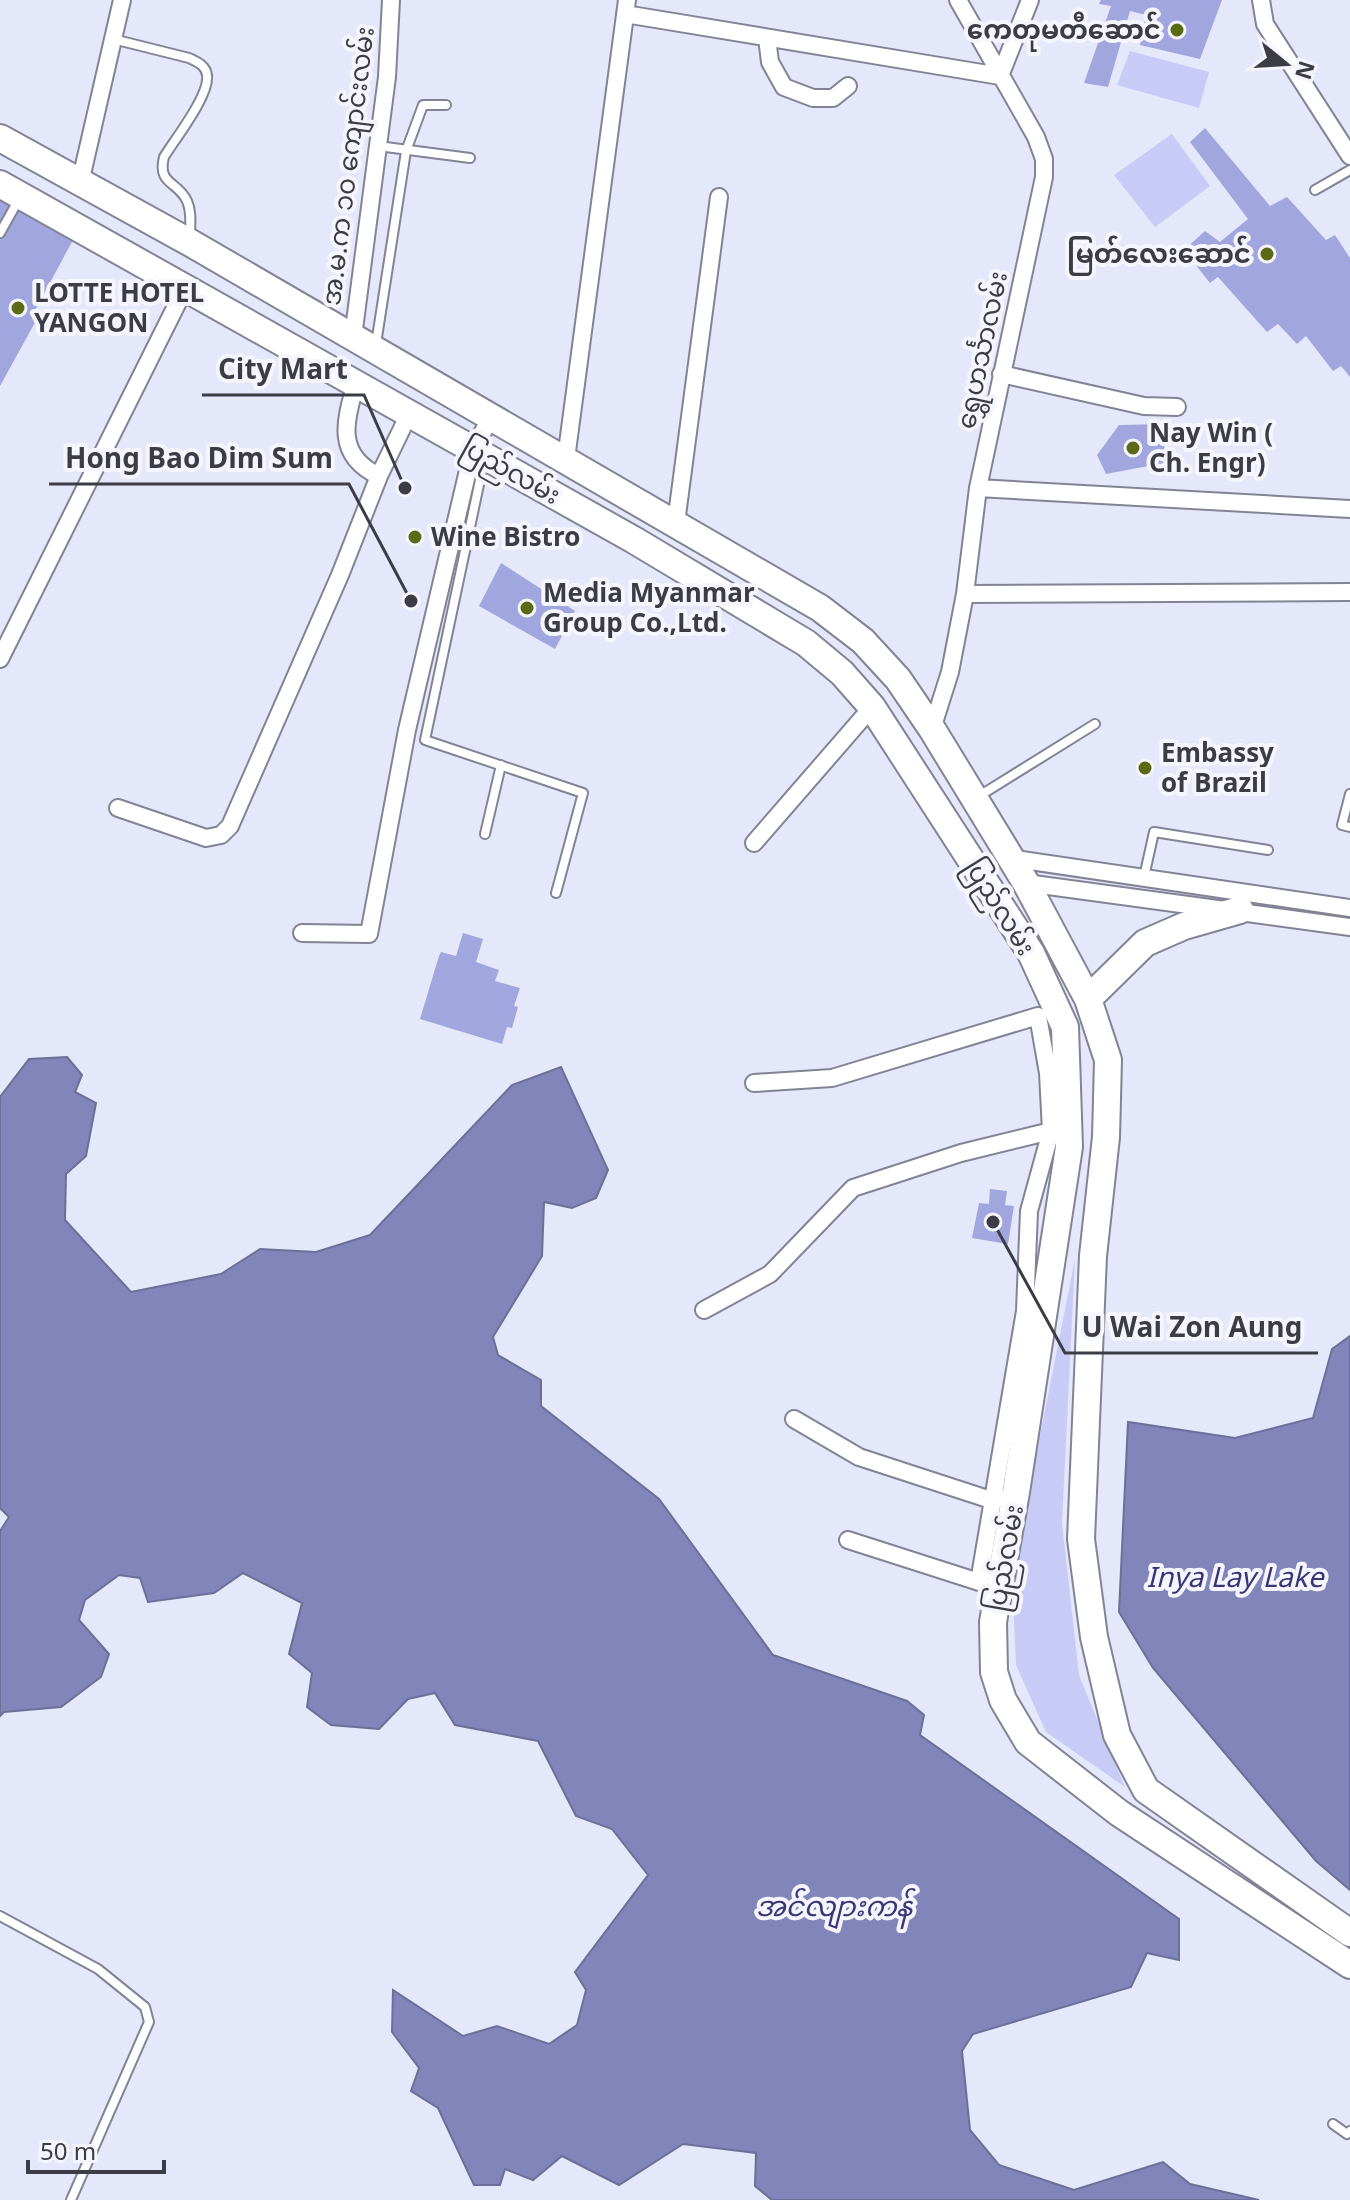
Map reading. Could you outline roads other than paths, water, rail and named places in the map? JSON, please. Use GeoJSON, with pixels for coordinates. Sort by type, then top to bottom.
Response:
{"type":"FeatureCollection","features":[{"type":"Feature","properties":{"kind":"highway","name":"ပြည်လမ်း"},"geometry":{"type":"LineString","coordinates":[[0,138],[189,242],[820,608],[863,641],[898,679],[1026,883],[1088,999],[1108,1060],[1106,1137],[1093,1256],[1081,1539],[1094,1637],[1117,1735],[1146,1790],[1350,1933]]}},
{"type":"Feature","properties":{"kind":"highway","name":"ပြည်လမ်း"},"geometry":{"type":"LineString","coordinates":[[10,190],[634,540],[806,643],[842,673],[872,707],[1031,953],[1065,1027],[1069,1147],[993,1622],[994,1672],[1003,1700],[1028,1742],[1119,1813],[1350,1965]]}},
{"type":"Feature","properties":{"kind":"highway"},"geometry":{"type":"LineString","coordinates":[[344,377],[364,344]]}},
{"type":"Feature","properties":{"kind":"highway"},"geometry":{"type":"LineString","coordinates":[[997,900],[1026,883]]}},
{"type":"Feature","properties":{"kind":"highway"},"geometry":{"type":"LineString","coordinates":[[1088,999],[1145,943],[1184,926],[1240,910]]}},
{"type":"Feature","properties":{"kind":"street"},"geometry":{"type":"LineString","coordinates":[[80,183],[122,0]]}},
{"type":"Feature","properties":{"kind":"street","name":"အ.မ.က ၁၀ ကျောင်းလမ်း"},"geometry":{"type":"LineString","coordinates":[[364,344],[391,0]]}},
{"type":"Feature","properties":{"kind":"street","name":"ရွှေဟင်္သာလမ်း"},"geometry":{"type":"LineString","coordinates":[[932,729],[950,672],[965,594],[978,488],[1044,177],[1044,159],[1036,137],[958,0]]}},
{"type":"Feature","properties":{"kind":"street"},"geometry":{"type":"LineString","coordinates":[[566,459],[626,7],[767,38],[1000,76],[1030,0]]}},
{"type":"Feature","properties":{"kind":"street"},"geometry":{"type":"LineString","coordinates":[[1261,0],[1265,24],[1350,156]]}},
{"type":"Feature","properties":{"kind":"street"},"geometry":{"type":"LineString","coordinates":[[767,38],[770,62],[784,87],[813,98],[833,98],[848,86]]}},
{"type":"Feature","properties":{"kind":"street"},"geometry":{"type":"LineString","coordinates":[[676,523],[719,197]]}},
{"type":"Feature","properties":{"kind":"street"},"geometry":{"type":"LineString","coordinates":[[0,659],[185,288]]}},
{"type":"Feature","properties":{"kind":"street"},"geometry":{"type":"LineString","coordinates":[[1001,374],[1144,406],[1177,407]]}},
{"type":"Feature","properties":{"kind":"street"},"geometry":{"type":"LineString","coordinates":[[344,377],[348,409],[346,431],[351,454],[364,469],[379,476]]}},
{"type":"Feature","properties":{"kind":"street"},"geometry":{"type":"LineString","coordinates":[[118,808],[206,838],[221,835],[230,826],[340,575],[379,476],[409,414]]}},
{"type":"Feature","properties":{"kind":"street"},"geometry":{"type":"LineString","coordinates":[[302,933],[369,934],[407,730],[479,453],[492,416]]}},
{"type":"Feature","properties":{"kind":"street"},"geometry":{"type":"LineString","coordinates":[[978,488],[1350,509]]}},
{"type":"Feature","properties":{"kind":"street"},"geometry":{"type":"LineString","coordinates":[[965,594],[1350,592]]}},
{"type":"Feature","properties":{"kind":"street"},"geometry":{"type":"LineString","coordinates":[[754,843],[872,707]]}},
{"type":"Feature","properties":{"kind":"street"},"geometry":{"type":"LineString","coordinates":[[1009,858],[1350,908]]}},
{"type":"Feature","properties":{"kind":"street"},"geometry":{"type":"LineString","coordinates":[[1026,883],[1350,927]]}},
{"type":"Feature","properties":{"kind":"street"},"geometry":{"type":"LineString","coordinates":[[754,1083],[832,1078],[1038,1016],[1048,1073],[1051,1131],[1029,1211],[1025,1311],[979,1582],[848,1540]]}},
{"type":"Feature","properties":{"kind":"street"},"geometry":{"type":"LineString","coordinates":[[704,1310],[770,1274],[853,1188],[961,1153],[1051,1131]]}},
{"type":"Feature","properties":{"kind":"street"},"geometry":{"type":"LineString","coordinates":[[794,1419],[859,1457],[991,1500],[1016,1492]]}},
{"type":"Feature","properties":{"kind":"lane"},"geometry":{"type":"LineString","coordinates":[[113,39],[189,58],[200,63],[207,74],[205,90],[164,157],[161,168],[164,178],[184,195],[189,204],[189,242]]}},
{"type":"Feature","properties":{"kind":"lane"},"geometry":{"type":"LineString","coordinates":[[364,344],[406,151],[423,105],[446,105]]}},
{"type":"Feature","properties":{"kind":"lane"},"geometry":{"type":"LineString","coordinates":[[378,146],[470,158]]}},
{"type":"Feature","properties":{"kind":"lane"},"geometry":{"type":"LineString","coordinates":[[1315,190],[1350,170]]}},
{"type":"Feature","properties":{"kind":"lane"},"geometry":{"type":"LineString","coordinates":[[0,233],[10,190]]}},
{"type":"Feature","properties":{"kind":"lane"},"geometry":{"type":"LineString","coordinates":[[479,453],[425,740],[583,793],[556,893]]}},
{"type":"Feature","properties":{"kind":"lane"},"geometry":{"type":"LineString","coordinates":[[974,799],[1095,724]]}},
{"type":"Feature","properties":{"kind":"lane"},"geometry":{"type":"LineString","coordinates":[[485,834],[501,765]]}},
{"type":"Feature","properties":{"kind":"lane"},"geometry":{"type":"LineString","coordinates":[[1350,794],[1342,825],[1350,827]]}},
{"type":"Feature","properties":{"kind":"lane"},"geometry":{"type":"LineString","coordinates":[[1144,877],[1154,832],[1268,850]]}},
{"type":"Feature","properties":{"kind":"lane"},"geometry":{"type":"LineString","coordinates":[[0,1916],[98,1969],[145,2007],[149,2022],[71,2200]]}},
{"type":"Feature","properties":{"kind":"lane"},"geometry":{"type":"LineString","coordinates":[[1333,2124],[1347,2134],[1350,2131]]}},
{"type":"Feature","properties":{"kind":"water","name":"အင်လျားကန်"},"geometry":{"type":"Polygon","coordinates":[[[67,1057],[82,1075],[75,1092],[96,1103],[86,1156],[66,1174],[65,1220],[131,1292],[221,1274],[260,1249],[316,1252],[370,1235],[512,1085],[561,1067],[608,1170],[596,1198],[572,1208],[544,1202],[542,1256],[493,1337],[498,1355],[541,1380],[541,1406],[659,1499],[773,1655],[907,1701],[924,1715],[920,1735],[1179,1919],[1179,1960],[1147,1953],[1131,1987],[973,2034],[962,2051],[970,2130],[999,2165],[1074,2190],[1163,2162],[1190,2184],[1259,2200],[772,2200],[755,2186],[756,2153],[683,2144],[619,2185],[562,2156],[533,2180],[505,2169],[500,2185],[474,2185],[438,2108],[411,2091],[419,2068],[392,2032],[393,1990],[463,2036],[497,2026],[549,2044],[577,2025],[586,1990],[575,1972],[648,1875],[612,1829],[576,1816],[538,1741],[455,1725],[435,1693],[408,1699],[379,1729],[331,1725],[307,1707],[312,1673],[289,1654],[302,1603],[243,1573],[214,1593],[148,1602],[140,1578],[119,1575],[85,1600],[79,1620],[109,1654],[101,1677],[61,1707],[4,1712],[0,1716],[0,1531],[9,1517],[0,1508],[0,1097],[29,1059],[67,1057]]]}},
{"type":"Feature","properties":{"kind":"water","name":"Inya Lay Lake"},"geometry":{"type":"Polygon","coordinates":[[[1350,1336],[1350,1890],[1316,1861],[1153,1668],[1119,1612],[1128,1422],[1235,1438],[1313,1418],[1332,1349],[1350,1336]]]}},
{"type":"Feature","properties":{"kind":"place","name":"ကေတုမတီဆောင်"},"geometry":{"type":"Point","coordinates":[1177,30]}},
{"type":"Feature","properties":{"kind":"place","name":"မြတ်လေးဆောင်"},"geometry":{"type":"Point","coordinates":[1267,254]}},
{"type":"Feature","properties":{"kind":"place","name":"LOTTE HOTEL YANGON"},"geometry":{"type":"Point","coordinates":[18,308]}},
{"type":"Feature","properties":{"kind":"place","name":"Nay Win ( Ch. Engr)"},"geometry":{"type":"Point","coordinates":[1133,448]}},
{"type":"Feature","properties":{"kind":"place","name":"City Mart"},"geometry":{"type":"Point","coordinates":[405,488]}},
{"type":"Feature","properties":{"kind":"place","name":"Wine Bistro"},"geometry":{"type":"Point","coordinates":[415,537]}},
{"type":"Feature","properties":{"kind":"place","name":"Hong Bao Dim Sum"},"geometry":{"type":"Point","coordinates":[411,601]}},
{"type":"Feature","properties":{"kind":"place","name":"Media Myanmar Group Co.,Ltd."},"geometry":{"type":"Point","coordinates":[527,608]}},
{"type":"Feature","properties":{"kind":"place","name":"Embassy of Brazil"},"geometry":{"type":"Point","coordinates":[1145,768]}},
{"type":"Feature","properties":{"kind":"place","name":"U Wai Zon Aung"},"geometry":{"type":"Point","coordinates":[993,1222]}}]}
